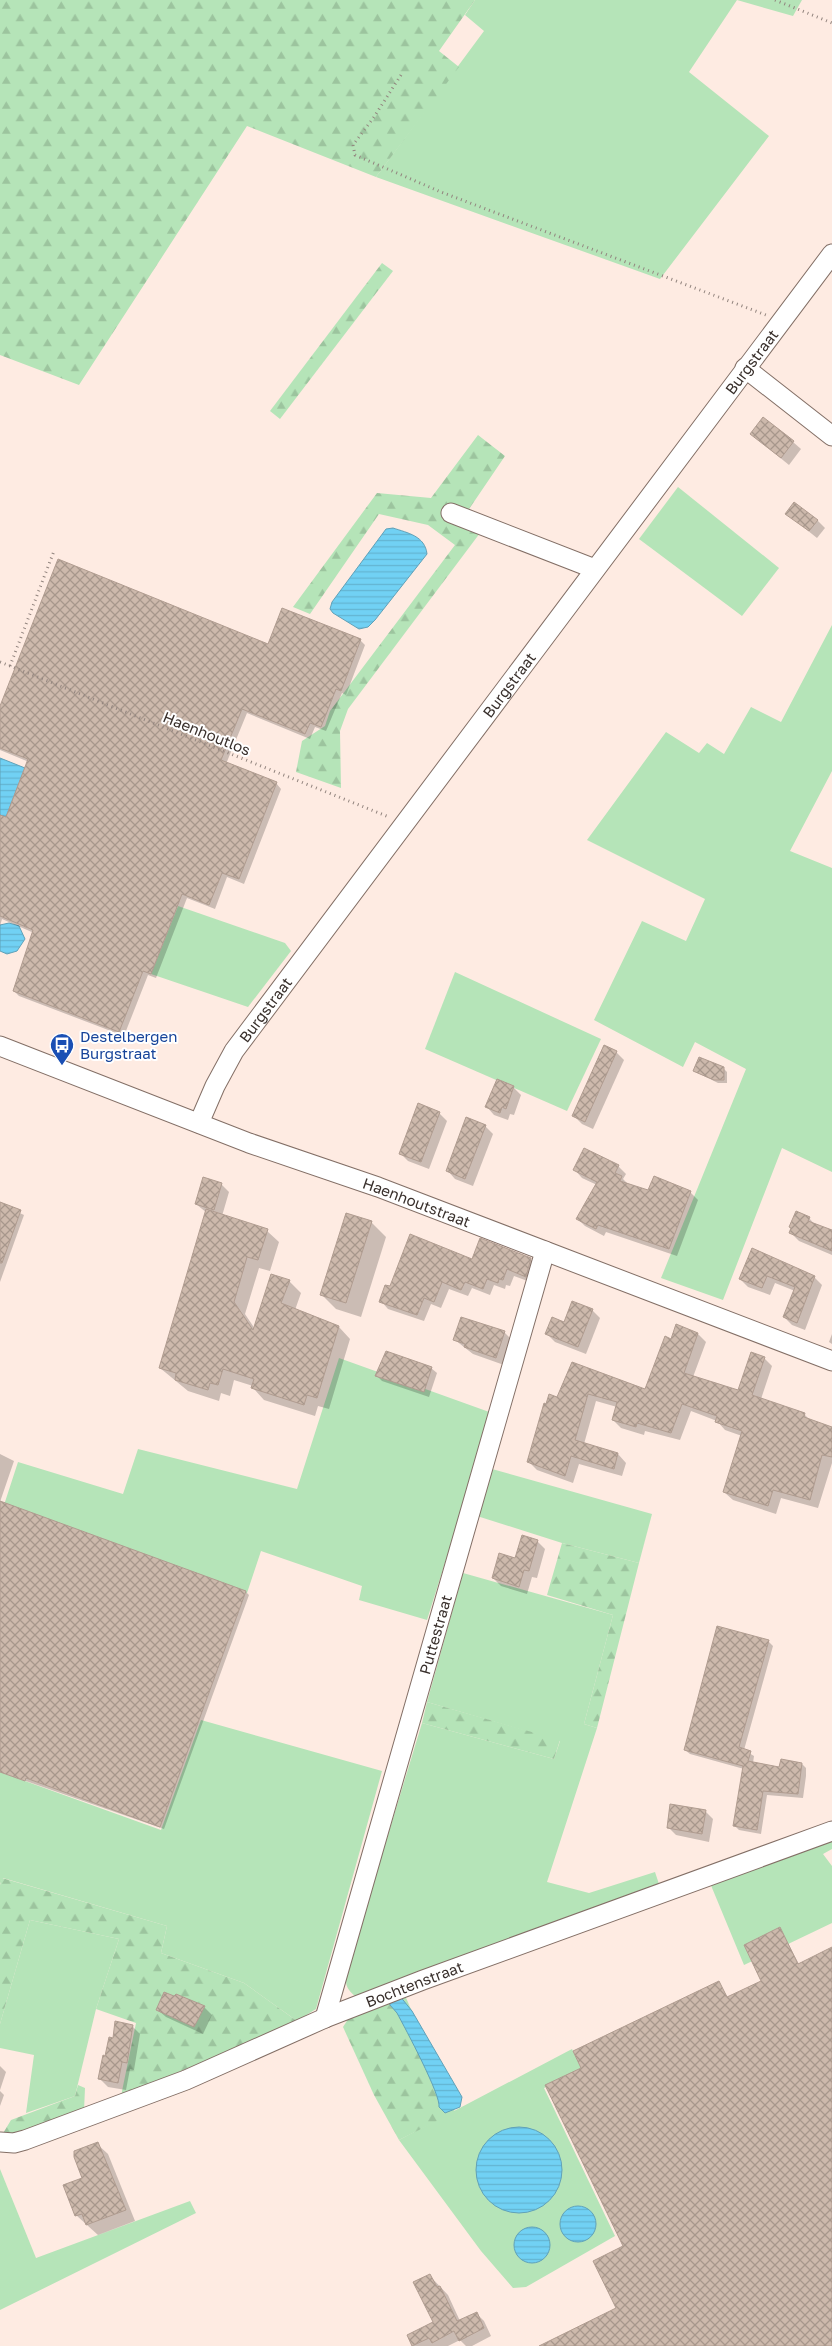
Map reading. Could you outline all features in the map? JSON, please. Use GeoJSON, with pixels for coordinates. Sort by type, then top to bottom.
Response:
{"type":"FeatureCollection","features":[{"type":"Feature","properties":{"kind":"street","name":"Burgstraat"},"geometry":{"type":"LineString","coordinates":[[199,1123],[215,1086],[234,1052],[406,824],[744,368],[832,254]]}},
{"type":"Feature","properties":{"kind":"street"},"geometry":{"type":"LineString","coordinates":[[744,368],[832,436]]}},
{"type":"Feature","properties":{"kind":"street"},"geometry":{"type":"LineString","coordinates":[[451,513],[595,569]]}},
{"type":"Feature","properties":{"kind":"street","name":"Haenhoutstraat"},"geometry":{"type":"LineString","coordinates":[[0,1046],[199,1123],[361,1181],[832,1361]]}},
{"type":"Feature","properties":{"kind":"street","name":"Puttestraat"},"geometry":{"type":"LineString","coordinates":[[325,2018],[545,1251]]}},
{"type":"Feature","properties":{"kind":"street","name":"Bochtenstraat"},"geometry":{"type":"LineString","coordinates":[[0,2142],[14,2143],[25,2140],[168,2086],[325,2018],[522,1942],[832,1831]]}},
{"type":"Feature","properties":{"kind":"path"},"geometry":{"type":"LineString","coordinates":[[775,0],[832,23]]}},
{"type":"Feature","properties":{"kind":"path"},"geometry":{"type":"LineString","coordinates":[[401,76],[374,118],[353,145],[355,155],[440,192],[780,321]]}},
{"type":"Feature","properties":{"kind":"path"},"geometry":{"type":"LineString","coordinates":[[10,666],[54,551]]}},
{"type":"Feature","properties":{"kind":"path","name":"Haenhoutlos"},"geometry":{"type":"LineString","coordinates":[[0,662],[406,824]]}},
{"type":"Feature","properties":{"kind":"green space"},"geometry":{"type":"Polygon","coordinates":[[[0,0],[475,0],[439,51],[459,67],[376,177],[247,126],[79,385],[0,355],[0,0]]]}},
{"type":"Feature","properties":{"kind":"green space"},"geometry":{"type":"Polygon","coordinates":[[[475,0],[737,0],[689,72],[769,136],[660,279],[376,177],[484,31],[465,15],[475,0]]]}},
{"type":"Feature","properties":{"kind":"green space"},"geometry":{"type":"Polygon","coordinates":[[[737,0],[802,0],[793,16],[737,0]]]}},
{"type":"Feature","properties":{"kind":"green space"},"geometry":{"type":"Polygon","coordinates":[[[382,263],[393,271],[280,419],[270,411],[382,263]]]}},
{"type":"Feature","properties":{"kind":"green space"},"geometry":{"type":"Polygon","coordinates":[[[478,435],[505,456],[463,518],[483,529],[348,709],[340,731],[341,788],[296,772],[302,741],[325,726],[330,711],[455,545],[428,525],[379,514],[310,614],[293,607],[377,493],[431,498],[478,435]]]}},
{"type":"Feature","properties":{"kind":"green space"},"geometry":{"type":"Polygon","coordinates":[[[678,487],[779,568],[742,616],[639,539],[678,487]]]}},
{"type":"Feature","properties":{"kind":"green space"},"geometry":{"type":"Polygon","coordinates":[[[832,625],[832,771],[790,851],[832,868],[832,1172],[782,1148],[723,1300],[661,1278],[746,1069],[695,1042],[683,1067],[594,1020],[642,921],[686,941],[705,899],[587,840],[666,732],[699,753],[707,743],[724,754],[751,707],[781,722],[832,625]]]}},
{"type":"Feature","properties":{"kind":"green space"},"geometry":{"type":"Polygon","coordinates":[[[178,906],[285,943],[291,951],[248,1007],[151,974],[178,906]]]}},
{"type":"Feature","properties":{"kind":"green space"},"geometry":{"type":"Polygon","coordinates":[[[455,972],[601,1039],[567,1111],[425,1049],[455,972]]]}},
{"type":"Feature","properties":{"kind":"green space"},"geometry":{"type":"Polygon","coordinates":[[[339,1358],[492,1413],[427,1620],[359,1600],[362,1586],[261,1551],[247,1593],[4,1505],[18,1462],[123,1494],[138,1449],[297,1489],[339,1358]]]}},
{"type":"Feature","properties":{"kind":"green space"},"geometry":{"type":"Polygon","coordinates":[[[492,1469],[652,1514],[639,1563],[562,1543],[477,1516],[492,1469]]]}},
{"type":"Feature","properties":{"kind":"green space"},"geometry":{"type":"Polygon","coordinates":[[[562,1543],[639,1563],[597,1728],[584,1724],[613,1615],[547,1595],[562,1543]]]}},
{"type":"Feature","properties":{"kind":"green space"},"geometry":{"type":"Polygon","coordinates":[[[463,1573],[613,1615],[584,1724],[597,1728],[547,1882],[589,1893],[655,1872],[659,1884],[365,1995],[355,1996],[346,1985],[347,1970],[422,1723],[554,1759],[560,1741],[427,1702],[463,1573]]]}},
{"type":"Feature","properties":{"kind":"green space"},"geometry":{"type":"Polygon","coordinates":[[[427,1702],[560,1740],[554,1759],[422,1723],[427,1702]]]}},
{"type":"Feature","properties":{"kind":"green space"},"geometry":{"type":"Polygon","coordinates":[[[201,1720],[382,1771],[316,2009],[297,2021],[244,1983],[161,1953],[167,1926],[3,1878],[0,1884],[0,1772],[161,1830],[201,1720]]]}},
{"type":"Feature","properties":{"kind":"green space"},"geometry":{"type":"Polygon","coordinates":[[[832,1837],[832,1849],[823,1854],[832,1866],[832,1923],[744,1965],[710,1883],[832,1837]]]}},
{"type":"Feature","properties":{"kind":"green space"},"geometry":{"type":"Polygon","coordinates":[[[2,1878],[167,1926],[161,1953],[244,1983],[297,2021],[294,2024],[121,2096],[136,2023],[96,2009],[119,1939],[30,1920],[0,2024],[0,1885],[2,1878]]]}},
{"type":"Feature","properties":{"kind":"green space"},"geometry":{"type":"Polygon","coordinates":[[[30,1920],[119,1939],[96,2009],[75,2096],[26,2113],[34,2055],[0,2048],[0,2024],[30,1920]]]}},
{"type":"Feature","properties":{"kind":"green space"},"geometry":{"type":"Polygon","coordinates":[[[404,1993],[455,2112],[399,2140],[374,2095],[343,2027],[350,2016],[404,1993]]]}},
{"type":"Feature","properties":{"kind":"green space"},"geometry":{"type":"Polygon","coordinates":[[[572,2049],[582,2070],[544,2088],[615,2236],[526,2287],[513,2288],[481,2251],[399,2140],[572,2049]]]}},
{"type":"Feature","properties":{"kind":"green space"},"geometry":{"type":"Polygon","coordinates":[[[78,2085],[85,2088],[84,2111],[19,2136],[2,2135],[11,2120],[75,2096],[78,2085]]]}},
{"type":"Feature","properties":{"kind":"green space"},"geometry":{"type":"Polygon","coordinates":[[[0,2169],[36,2258],[190,2201],[196,2213],[0,2310],[0,2169]]]}},
{"type":"Feature","properties":{"kind":"water"},"geometry":{"type":"Polygon","coordinates":[[[393,528],[419,539],[426,548],[427,554],[375,620],[368,627],[359,629],[333,613],[330,609],[332,602],[386,529],[393,528]]]}},
{"type":"Feature","properties":{"kind":"water"},"geometry":{"type":"Polygon","coordinates":[[[0,758],[25,768],[6,817],[0,815],[0,758]]]}},
{"type":"Feature","properties":{"kind":"water"},"geometry":{"type":"Polygon","coordinates":[[[9,923],[19,926],[25,939],[17,951],[7,954],[0,951],[0,925],[9,923]]]}},
{"type":"Feature","properties":{"kind":"water"},"geometry":{"type":"Polygon","coordinates":[[[399,1995],[412,2011],[462,2097],[460,2107],[445,2113],[439,2107],[434,2089],[422,2061],[397,2013],[390,2005],[389,1998],[399,1995]]]}},
{"type":"Feature","properties":{"kind":"water"},"geometry":{"type":"Polygon","coordinates":[[[511,2127],[527,2127],[536,2130],[550,2139],[559,2153],[562,2170],[559,2187],[550,2201],[536,2210],[527,2213],[511,2213],[495,2206],[483,2194],[476,2178],[476,2162],[483,2146],[495,2134],[511,2127]]]}},
{"type":"Feature","properties":{"kind":"water"},"geometry":{"type":"Polygon","coordinates":[[[578,2206],[585,2207],[591,2211],[595,2217],[595,2231],[591,2237],[585,2241],[578,2242],[571,2241],[565,2237],[561,2231],[560,2224],[561,2217],[565,2211],[571,2207],[578,2206]]]}},
{"type":"Feature","properties":{"kind":"water"},"geometry":{"type":"Polygon","coordinates":[[[532,2227],[539,2228],[545,2232],[549,2238],[549,2252],[545,2258],[539,2262],[532,2263],[525,2262],[519,2258],[515,2252],[514,2245],[515,2238],[519,2232],[525,2228],[532,2227]]]}},
{"type":"Feature","properties":{"kind":"building"},"geometry":{"type":"Polygon","coordinates":[[[763,417],[794,441],[781,458],[750,434],[763,417]]]}},
{"type":"Feature","properties":{"kind":"building"},"geometry":{"type":"Polygon","coordinates":[[[794,502],[818,520],[809,531],[785,514],[794,502]]]}},
{"type":"Feature","properties":{"kind":"building"},"geometry":{"type":"Polygon","coordinates":[[[58,559],[268,644],[282,608],[361,639],[341,691],[336,689],[321,727],[310,723],[305,734],[242,709],[221,760],[277,782],[239,879],[222,873],[209,905],[182,894],[151,974],[143,971],[119,1032],[13,991],[33,930],[0,916],[0,815],[6,817],[28,759],[0,748],[0,706],[58,559]]]}},
{"type":"Feature","properties":{"kind":"building"},"geometry":{"type":"Polygon","coordinates":[[[604,1045],[617,1051],[585,1122],[572,1116],[604,1045]]]}},
{"type":"Feature","properties":{"kind":"building"},"geometry":{"type":"Polygon","coordinates":[[[699,1057],[724,1067],[724,1080],[714,1080],[693,1071],[699,1057]]]}},
{"type":"Feature","properties":{"kind":"building"},"geometry":{"type":"Polygon","coordinates":[[[497,1079],[514,1086],[506,1109],[502,1107],[500,1113],[485,1107],[497,1079]]]}},
{"type":"Feature","properties":{"kind":"building"},"geometry":{"type":"Polygon","coordinates":[[[418,1103],[440,1112],[421,1162],[399,1154],[418,1103]]]}},
{"type":"Feature","properties":{"kind":"building"},"geometry":{"type":"Polygon","coordinates":[[[466,1117],[486,1125],[465,1179],[446,1171],[466,1117]]]}},
{"type":"Feature","properties":{"kind":"building"},"geometry":{"type":"Polygon","coordinates":[[[584,1148],[619,1165],[615,1173],[622,1176],[620,1181],[648,1190],[654,1176],[691,1191],[669,1249],[598,1225],[596,1229],[576,1219],[597,1182],[573,1170],[584,1148]]]}},
{"type":"Feature","properties":{"kind":"building"},"geometry":{"type":"Polygon","coordinates":[[[203,1177],[222,1183],[214,1210],[195,1204],[203,1177]]]}},
{"type":"Feature","properties":{"kind":"building"},"geometry":{"type":"Polygon","coordinates":[[[0,1202],[21,1210],[2,1263],[0,1263],[0,1202]]]}},
{"type":"Feature","properties":{"kind":"building"},"geometry":{"type":"Polygon","coordinates":[[[206,1209],[268,1229],[258,1260],[247,1257],[234,1302],[253,1330],[271,1274],[290,1280],[281,1303],[339,1326],[317,1398],[307,1395],[304,1405],[251,1388],[254,1379],[223,1369],[218,1385],[210,1383],[208,1390],[175,1380],[176,1373],[159,1368],[206,1209]]]}},
{"type":"Feature","properties":{"kind":"building"},"geometry":{"type":"Polygon","coordinates":[[[796,1211],[810,1217],[808,1221],[832,1230],[832,1251],[789,1233],[791,1228],[789,1227],[796,1211]]]}},
{"type":"Feature","properties":{"kind":"building"},"geometry":{"type":"Polygon","coordinates":[[[346,1213],[372,1221],[346,1303],[320,1295],[346,1213]]]}},
{"type":"Feature","properties":{"kind":"building"},"geometry":{"type":"Polygon","coordinates":[[[410,1234],[472,1259],[480,1238],[531,1258],[526,1277],[507,1269],[503,1280],[499,1279],[498,1283],[487,1279],[483,1289],[465,1282],[461,1290],[442,1282],[434,1302],[424,1298],[417,1315],[379,1302],[385,1285],[390,1286],[410,1234]]]}},
{"type":"Feature","properties":{"kind":"building"},"geometry":{"type":"Polygon","coordinates":[[[752,1248],[815,1276],[797,1323],[783,1317],[795,1287],[767,1276],[762,1288],[739,1279],[752,1248]]]}},
{"type":"Feature","properties":{"kind":"building"},"geometry":{"type":"Polygon","coordinates":[[[572,1301],[593,1309],[578,1347],[545,1334],[552,1317],[564,1322],[572,1301]]]}},
{"type":"Feature","properties":{"kind":"building"},"geometry":{"type":"Polygon","coordinates":[[[461,1317],[505,1331],[496,1358],[464,1347],[465,1344],[453,1340],[461,1317]]]}},
{"type":"Feature","properties":{"kind":"building"},"geometry":{"type":"Polygon","coordinates":[[[676,1324],[698,1333],[684,1373],[738,1390],[751,1352],[765,1357],[752,1395],[805,1413],[804,1417],[832,1427],[832,1457],[822,1455],[810,1500],[773,1490],[768,1506],[723,1492],[742,1431],[715,1422],[717,1416],[682,1404],[671,1433],[637,1423],[636,1427],[612,1420],[617,1402],[588,1394],[575,1440],[618,1453],[614,1469],[571,1456],[565,1476],[527,1462],[544,1403],[546,1404],[549,1394],[557,1397],[572,1362],[645,1389],[665,1336],[671,1339],[676,1324]]]}},
{"type":"Feature","properties":{"kind":"building"},"geometry":{"type":"Polygon","coordinates":[[[386,1351],[432,1367],[424,1392],[375,1376],[386,1351]]]}},
{"type":"Feature","properties":{"kind":"building"},"geometry":{"type":"Polygon","coordinates":[[[0,1501],[246,1591],[160,1827],[26,1778],[25,1781],[0,1772],[0,1501]]]}},
{"type":"Feature","properties":{"kind":"building"},"geometry":{"type":"Polygon","coordinates":[[[522,1535],[538,1540],[529,1571],[524,1570],[519,1587],[492,1578],[499,1553],[515,1558],[522,1535]]]}},
{"type":"Feature","properties":{"kind":"building"},"geometry":{"type":"Polygon","coordinates":[[[717,1626],[769,1640],[739,1747],[751,1751],[748,1761],[779,1767],[781,1759],[802,1763],[798,1794],[763,1791],[757,1830],[733,1826],[743,1766],[684,1750],[717,1626]]]}},
{"type":"Feature","properties":{"kind":"building"},"geometry":{"type":"Polygon","coordinates":[[[670,1804],[706,1810],[702,1834],[667,1828],[670,1804]]]}},
{"type":"Feature","properties":{"kind":"building"},"geometry":{"type":"Polygon","coordinates":[[[780,1927],[798,1964],[832,1947],[832,2346],[539,2346],[616,2308],[593,2261],[623,2246],[545,2085],[581,2068],[573,2051],[719,1981],[727,1997],[761,1981],[744,1945],[780,1927]]]}},
{"type":"Feature","properties":{"kind":"building"},"geometry":{"type":"Polygon","coordinates":[[[164,1992],[174,1996],[176,1994],[205,2006],[194,2027],[156,2010],[164,1992]]]}},
{"type":"Feature","properties":{"kind":"building"},"geometry":{"type":"Polygon","coordinates":[[[115,2021],[133,2025],[127,2063],[122,2062],[118,2083],[98,2079],[109,2037],[113,2038],[115,2021]]]}},
{"type":"Feature","properties":{"kind":"building"},"geometry":{"type":"Polygon","coordinates":[[[98,2142],[126,2210],[86,2225],[82,2214],[75,2216],[63,2185],[82,2178],[74,2157],[74,2151],[98,2142]]]}},
{"type":"Feature","properties":{"kind":"building"},"geometry":{"type":"Polygon","coordinates":[[[430,2274],[437,2287],[440,2286],[457,2321],[477,2312],[484,2328],[459,2341],[454,2331],[432,2343],[429,2338],[412,2346],[407,2335],[433,2322],[413,2282],[430,2274]]]}},
{"type":"Feature","properties":{"kind":"place","name":"Destelbergen Burgstraat"},"geometry":{"type":"Point","coordinates":[62,1066]}}]}
